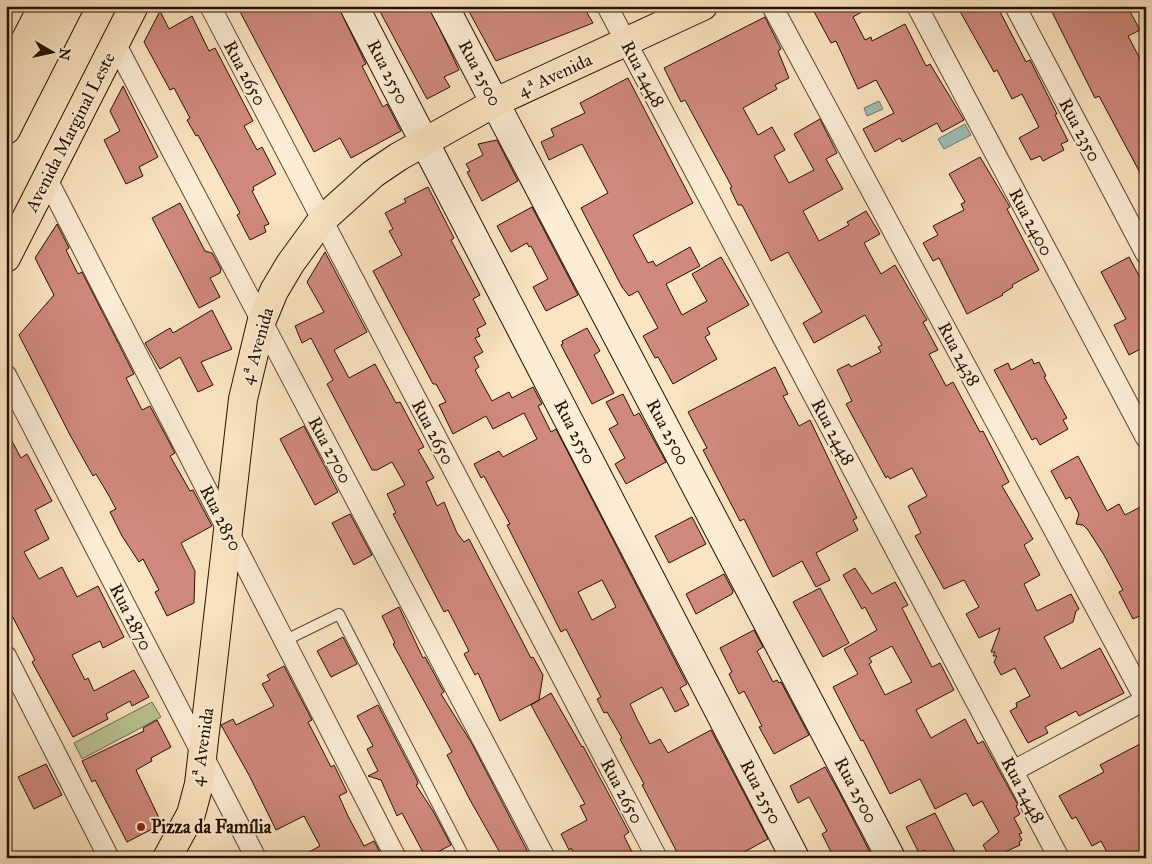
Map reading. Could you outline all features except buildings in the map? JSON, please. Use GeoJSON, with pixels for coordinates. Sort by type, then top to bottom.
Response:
{"type":"FeatureCollection","features":[{"type":"Feature","properties":{"kind":"main road"},"geometry":{"type":"LineString","coordinates":[[6,78],[43,6]]}},
{"type":"Feature","properties":{"kind":"main road"},"geometry":{"type":"LineString","coordinates":[[6,130],[69,6]]}},
{"type":"Feature","properties":{"kind":"main road","name":"Avenida Marginal Leste"},"geometry":{"type":"LineString","coordinates":[[6,258],[134,6]]}},
{"type":"Feature","properties":{"kind":"main road","name":"Rua 2550"},"geometry":{"type":"LineString","coordinates":[[354,6],[795,858]]}},
{"type":"Feature","properties":{"kind":"main road","name":"Rua 2500"},"geometry":{"type":"LineString","coordinates":[[444,6],[891,858]]}},
{"type":"Feature","properties":{"kind":"main road","name":"4ª Avenida"},"geometry":{"type":"LineString","coordinates":[[167,858],[190,814],[199,784],[226,529],[243,398],[262,320],[274,291],[290,264],[322,220],[373,174],[424,141],[496,102],[703,6]]}},
{"type":"Feature","properties":{"kind":"street","name":"Rua 2650"},"geometry":{"type":"LineString","coordinates":[[210,6],[657,858]]}},
{"type":"Feature","properties":{"kind":"street","name":"Rua 2448"},"geometry":{"type":"LineString","coordinates":[[607,6],[1059,858]]}},
{"type":"Feature","properties":{"kind":"street","name":"Rua 2438"},"geometry":{"type":"LineString","coordinates":[[772,6],[1146,700]]}},
{"type":"Feature","properties":{"kind":"street","name":"Rua 2400"},"geometry":{"type":"LineString","coordinates":[[917,6],[1146,438]]}},
{"type":"Feature","properties":{"kind":"street","name":"Rua 2350"},"geometry":{"type":"LineString","coordinates":[[1015,6],[1146,254]]}},
{"type":"Feature","properties":{"kind":"street","name":"Rua 2700"},"geometry":{"type":"LineString","coordinates":[[115,43],[545,858]]}},
{"type":"Feature","properties":{"kind":"street","name":"Rua 2850"},"geometry":{"type":"LineString","coordinates":[[46,179],[396,858]]}},
{"type":"Feature","properties":{"kind":"street","name":"Rua 2870"},"geometry":{"type":"LineString","coordinates":[[6,376],[256,858]]}},
{"type":"Feature","properties":{"kind":"street"},"geometry":{"type":"LineString","coordinates":[[6,656],[109,858]]}},
{"type":"Feature","properties":{"kind":"street"},"geometry":{"type":"LineString","coordinates":[[1013,771],[1146,700]]}},
{"type":"Feature","properties":{"kind":"lane"},"geometry":{"type":"LineString","coordinates":[[284,641],[340,614],[465,858]]}},
{"type":"Feature","properties":{"kind":"green space"},"geometry":{"type":"Polygon","coordinates":[[[152,702],[161,717],[82,759],[74,743],[152,702]]]}},
{"type":"Feature","properties":{"kind":"water"},"geometry":{"type":"Polygon","coordinates":[[[879,101],[883,109],[867,116],[864,108],[879,101]]]}},
{"type":"Feature","properties":{"kind":"water"},"geometry":{"type":"Polygon","coordinates":[[[965,124],[971,135],[944,149],[938,139],[965,124]]]}},
{"type":"Feature","properties":{"kind":"place","name":"Pizza da Família"},"geometry":{"type":"Point","coordinates":[141,827]}}]}
